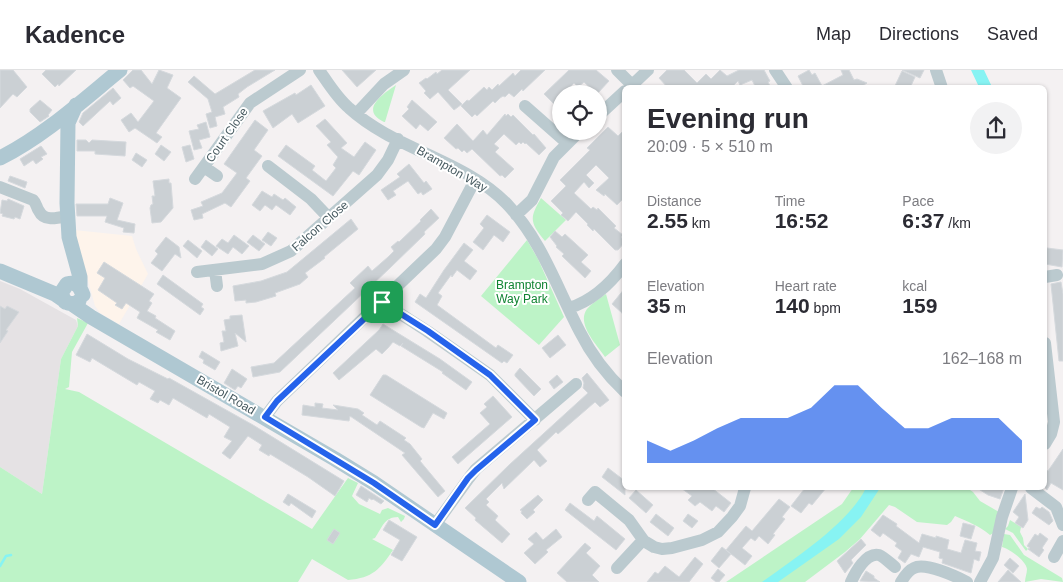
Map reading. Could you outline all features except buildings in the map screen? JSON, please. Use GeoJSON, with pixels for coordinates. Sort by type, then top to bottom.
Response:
{"type":"FeatureCollection","features":[{"type":"Feature","properties":{"kind":"main road"},"geometry":{"type":"LineString","coordinates":[[0,158],[26,144],[120,70]]}},
{"type":"Feature","properties":{"kind":"main road"},"geometry":{"type":"LineString","coordinates":[[0,271],[54,294],[73,294],[80,277],[69,237],[67,216],[67,142],[68,120],[76,105]]}},
{"type":"Feature","properties":{"kind":"main road","name":"Bristol Road"},"geometry":{"type":"LineString","coordinates":[[73,294],[92,309],[106,326],[347,466],[519,582]]}},
{"type":"Feature","properties":{"kind":"street","name":"Court Close"},"geometry":{"type":"LineString","coordinates":[[195,179],[250,103],[300,70]]}},
{"type":"Feature","properties":{"kind":"street","name":"Brampton Way"},"geometry":{"type":"LineString","coordinates":[[318,70],[343,102],[356,114],[398,139],[448,164],[475,180],[505,202],[531,234],[545,257],[579,331],[594,355],[622,388]]}},
{"type":"Feature","properties":{"kind":"street"},"geometry":{"type":"LineString","coordinates":[[356,114],[384,84],[404,70]]}},
{"type":"Feature","properties":{"kind":"street"},"geometry":{"type":"LineString","coordinates":[[617,70],[627,85]]}},
{"type":"Feature","properties":{"kind":"street"},"geometry":{"type":"LineString","coordinates":[[632,85],[648,70]]}},
{"type":"Feature","properties":{"kind":"street"},"geometry":{"type":"LineString","coordinates":[[775,70],[785,85]]}},
{"type":"Feature","properties":{"kind":"street"},"geometry":{"type":"LineString","coordinates":[[936,70],[941,85]]}},
{"type":"Feature","properties":{"kind":"street"},"geometry":{"type":"LineString","coordinates":[[607,108],[622,94]]}},
{"type":"Feature","properties":{"kind":"street"},"geometry":{"type":"LineString","coordinates":[[533,108],[567,143]]}},
{"type":"Feature","properties":{"kind":"street"},"geometry":{"type":"LineString","coordinates":[[49,127],[67,142]]}},
{"type":"Feature","properties":{"kind":"street","name":"Falcon Close"},"geometry":{"type":"LineString","coordinates":[[198,272],[262,264],[282,257],[296,247],[380,171],[398,139]]}},
{"type":"Feature","properties":{"kind":"street"},"geometry":{"type":"LineString","coordinates":[[516,215],[532,200],[552,160],[570,140]]}},
{"type":"Feature","properties":{"kind":"street","name":"Court Close"},"geometry":{"type":"LineString","coordinates":[[204,168],[217,176]]}},
{"type":"Feature","properties":{"kind":"street"},"geometry":{"type":"LineString","coordinates":[[270,174],[311,199],[328,218]]}},
{"type":"Feature","properties":{"kind":"street"},"geometry":{"type":"LineString","coordinates":[[265,417],[277,401],[382,302],[442,242],[475,180]]}},
{"type":"Feature","properties":{"kind":"street"},"geometry":{"type":"LineString","coordinates":[[0,188],[33,200],[36,202],[39,212],[46,218],[55,219],[67,216]]}},
{"type":"Feature","properties":{"kind":"street"},"geometry":{"type":"LineString","coordinates":[[569,308],[583,303],[601,290],[622,268]]}},
{"type":"Feature","properties":{"kind":"street"},"geometry":{"type":"LineString","coordinates":[[215,270],[217,286]]}},
{"type":"Feature","properties":{"kind":"street"},"geometry":{"type":"LineString","coordinates":[[382,302],[428,331],[490,375],[535,420]]}},
{"type":"Feature","properties":{"kind":"street"},"geometry":{"type":"LineString","coordinates":[[1047,350],[1054,376],[1054,425],[1047,441]]}},
{"type":"Feature","properties":{"kind":"street"},"geometry":{"type":"LineString","coordinates":[[435,525],[468,478],[476,470],[576,384]]}},
{"type":"Feature","properties":{"kind":"street"},"geometry":{"type":"LineString","coordinates":[[588,500],[595,492],[629,520],[643,540],[656,548],[668,549],[711,537],[722,530],[741,504],[744,490]]}},
{"type":"Feature","properties":{"kind":"street"},"geometry":{"type":"LineString","coordinates":[[980,582],[993,558],[1002,517],[1011,490]]}},
{"type":"Feature","properties":{"kind":"street"},"geometry":{"type":"LineString","coordinates":[[1034,490],[1056,507],[1063,525]]}},
{"type":"Feature","properties":{"kind":"street"},"geometry":{"type":"LineString","coordinates":[[625,565],[643,540]]}},
{"type":"Feature","properties":{"kind":"street"},"geometry":{"type":"LineString","coordinates":[[1054,557],[1063,541]]}},
{"type":"Feature","properties":{"kind":"street"},"geometry":{"type":"LineString","coordinates":[[851,582],[862,564],[876,549],[879,556],[895,567]]}},
{"type":"Feature","properties":{"kind":"street"},"geometry":{"type":"LineString","coordinates":[[900,582],[913,568],[920,566],[950,574],[968,582]]}},
{"type":"Feature","properties":{"kind":"shaded area"},"geometry":{"type":"Polygon","coordinates":[[[74,230],[132,236],[148,274],[119,324],[100,313],[95,306],[74,230]]]}},
{"type":"Feature","properties":{"kind":"shaded area"},"geometry":{"type":"Polygon","coordinates":[[[0,281],[20,289],[76,320],[78,326],[61,359],[42,494],[0,467],[0,281]]]}},
{"type":"Feature","properties":{"kind":"green space"},"geometry":{"type":"Polygon","coordinates":[[[396,85],[384,122],[373,112],[373,107],[380,97],[396,85]]]}},
{"type":"Feature","properties":{"kind":"green space"},"geometry":{"type":"Polygon","coordinates":[[[541,198],[566,220],[545,241],[536,229],[533,220],[534,211],[541,198]]]}},
{"type":"Feature","properties":{"kind":"green space","name":"Brampton Way Park"},"geometry":{"type":"Polygon","coordinates":[[[527,240],[538,259],[564,317],[539,345],[481,296],[527,240]]]}},
{"type":"Feature","properties":{"kind":"green space"},"geometry":{"type":"Polygon","coordinates":[[[606,294],[620,345],[605,357],[586,328],[584,315],[593,303],[606,294]]]}},
{"type":"Feature","properties":{"kind":"green space"},"geometry":{"type":"Polygon","coordinates":[[[77,318],[88,323],[72,352],[69,387],[65,389],[79,392],[312,529],[348,478],[358,483],[352,496],[359,504],[380,514],[382,510],[388,508],[405,516],[401,522],[398,517],[393,517],[386,521],[375,538],[372,539],[393,550],[380,567],[370,575],[348,580],[312,559],[298,582],[0,582],[0,467],[42,494],[61,359],[78,326],[77,318]]]}},
{"type":"Feature","properties":{"kind":"green space"},"geometry":{"type":"Polygon","coordinates":[[[852,490],[970,490],[980,501],[999,512],[995,532],[990,535],[955,516],[947,525],[917,522],[889,505],[860,539],[805,582],[726,582],[842,504],[852,490]]]}},
{"type":"Feature","properties":{"kind":"green space"},"geometry":{"type":"Polygon","coordinates":[[[1010,520],[1021,527],[1020,532],[1024,545],[1028,549],[1026,551],[1013,533],[1005,529],[1010,520]]]}},
{"type":"Feature","properties":{"kind":"green space"},"geometry":{"type":"Polygon","coordinates":[[[1004,534],[1010,535],[1024,555],[1062,578],[1063,582],[1041,579],[1025,582],[1026,566],[1017,556],[1002,547],[1004,534]]]}},
{"type":"Feature","properties":{"kind":"water"},"geometry":{"type":"Polygon","coordinates":[[[971,70],[984,70],[991,85],[978,85],[971,70]]]}},
{"type":"Feature","properties":{"kind":"water"},"geometry":{"type":"Polygon","coordinates":[[[865,490],[879,490],[861,517],[839,539],[778,582],[762,582],[820,539],[858,501],[865,490]]]}},
{"type":"Feature","properties":{"kind":"waterway"},"geometry":{"type":"LineString","coordinates":[[0,566],[6,556],[11,555]]}},
{"type":"Feature","properties":{"kind":"route"},"geometry":{"type":"LineString","coordinates":[[382,302],[428,331],[490,375],[535,420],[468,478],[435,525],[374,483],[265,417],[277,401],[382,302]]}}]}
